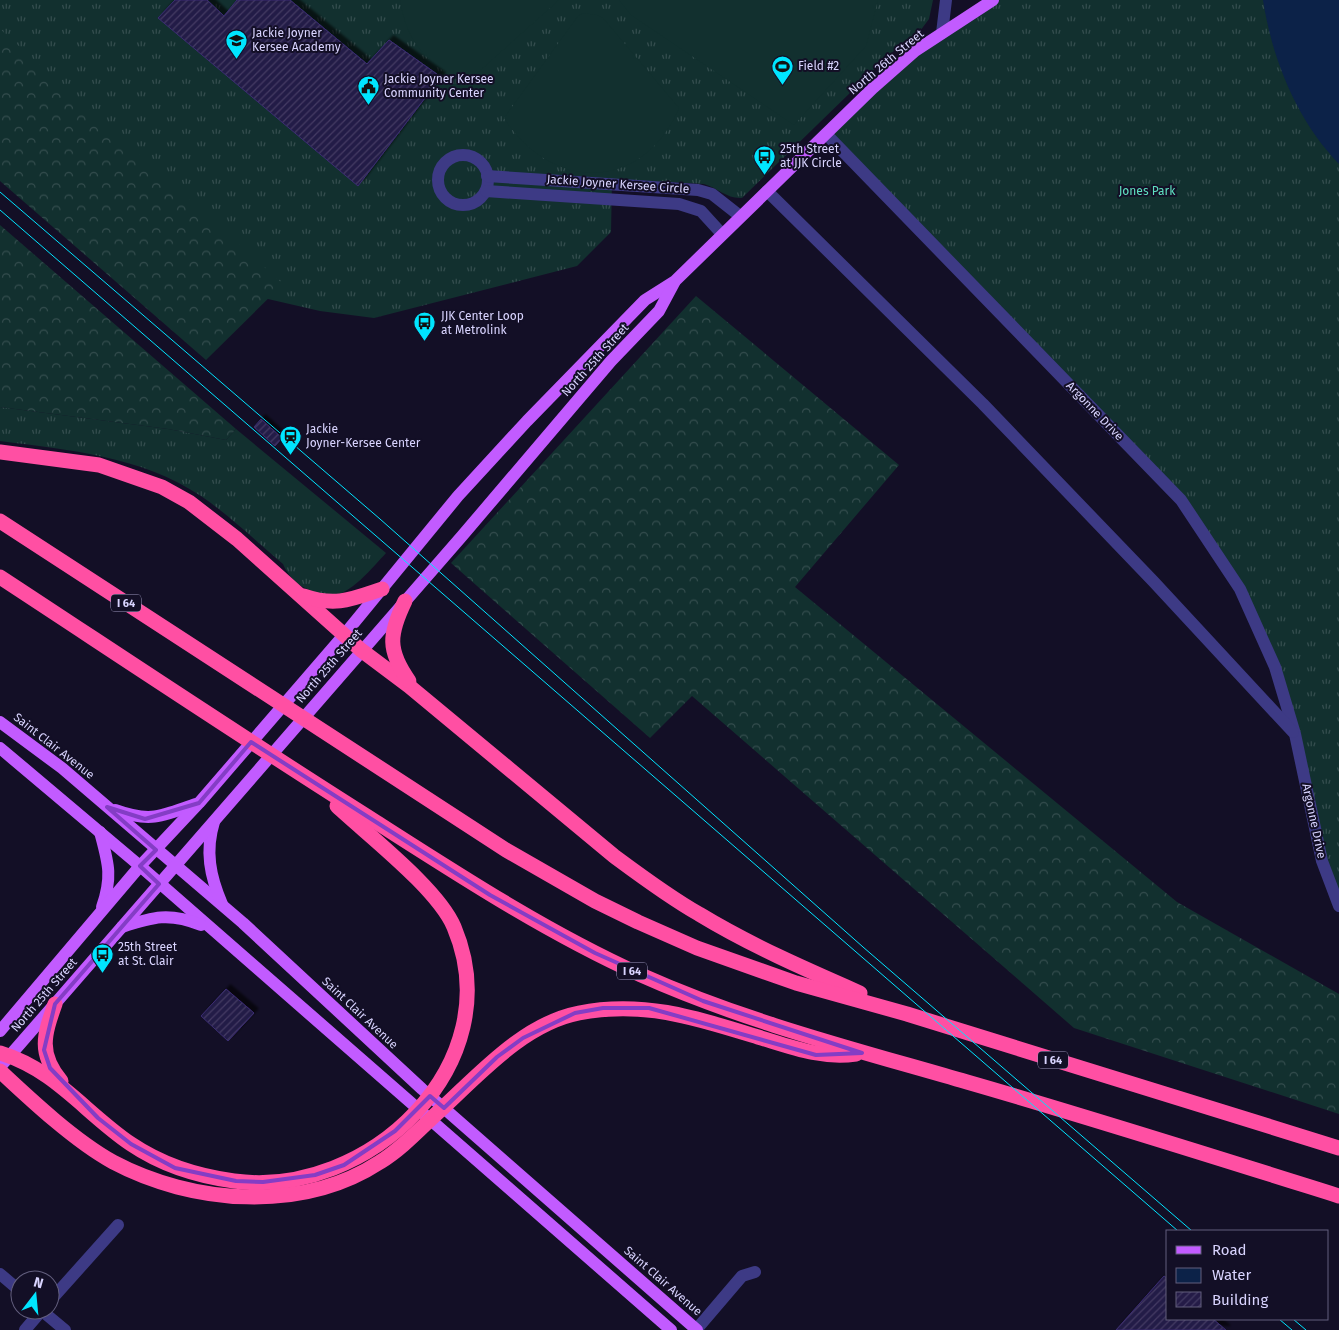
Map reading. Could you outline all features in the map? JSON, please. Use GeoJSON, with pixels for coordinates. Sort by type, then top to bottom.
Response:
{"type":"FeatureCollection","features":[{"type":"Feature","properties":{"kind":"highway"},"geometry":{"type":"LineString","coordinates":[[0,452],[99,465],[162,487],[189,502],[213,519],[361,650],[417,692],[614,856],[683,904],[787,961],[907,1014]]}},
{"type":"Feature","properties":{"kind":"highway","name":"I 64"},"geometry":{"type":"LineString","coordinates":[[0,521],[506,850],[595,901],[638,922],[746,967],[907,1014],[1339,1148]]}},
{"type":"Feature","properties":{"kind":"highway","name":"I 64"},"geometry":{"type":"LineString","coordinates":[[0,577],[306,778],[490,895],[595,953],[703,1002],[862,1053],[990,1089],[1339,1196]]}},
{"type":"Feature","properties":{"kind":"highway"},"geometry":{"type":"LineString","coordinates":[[298,594],[318,600],[339,602],[382,589]]}},
{"type":"Feature","properties":{"kind":"highway"},"geometry":{"type":"LineString","coordinates":[[405,601],[392,635],[392,649],[397,663],[417,692]]}},
{"type":"Feature","properties":{"kind":"highway"},"geometry":{"type":"LineString","coordinates":[[0,1071],[89,1147],[111,1161],[142,1176],[203,1194],[271,1196],[314,1189],[367,1169],[380,1162],[400,1137],[414,1114],[438,1086],[450,1064],[465,1027],[467,1007],[463,950],[453,925],[420,882],[306,778]]}},
{"type":"Feature","properties":{"kind":"highway"},"geometry":{"type":"LineString","coordinates":[[55,1004],[46,1030],[44,1050],[50,1068],[69,1092]]}},
{"type":"Feature","properties":{"kind":"highway"},"geometry":{"type":"LineString","coordinates":[[3,1059],[32,1066],[69,1092],[112,1129],[154,1158],[175,1168],[236,1181],[263,1182],[315,1175],[344,1165],[400,1137],[472,1082],[497,1057],[523,1038],[575,1013],[603,1008],[649,1008],[713,1023],[816,1055],[843,1056],[862,1053]]}},
{"type":"Feature","properties":{"kind":"main road","name":"North 26th Street"},"geometry":{"type":"LineString","coordinates":[[826,134],[873,88],[915,51],[993,0]]}},
{"type":"Feature","properties":{"kind":"main road","name":"North 25th Street"},"geometry":{"type":"LineString","coordinates":[[0,1031],[140,866],[198,803],[344,635],[458,496],[526,421],[645,300],[675,281],[826,134]]}},
{"type":"Feature","properties":{"kind":"main road","name":"North 25th Street"},"geometry":{"type":"LineString","coordinates":[[3,1059],[55,1004],[611,361],[658,311],[675,281]]}},
{"type":"Feature","properties":{"kind":"main road","name":"Saint Clair Avenue"},"geometry":{"type":"LineString","coordinates":[[0,722],[62,768],[223,906],[280,956],[344,1018],[422,1089],[697,1330]]}},
{"type":"Feature","properties":{"kind":"main road"},"geometry":{"type":"LineString","coordinates":[[0,748],[140,866],[671,1330]]}},
{"type":"Feature","properties":{"kind":"main road"},"geometry":{"type":"LineString","coordinates":[[106,807],[145,819],[157,818],[198,803]]}},
{"type":"Feature","properties":{"kind":"main road"},"geometry":{"type":"LineString","coordinates":[[215,818],[209,846],[209,862],[213,883],[223,906]]}},
{"type":"Feature","properties":{"kind":"main road"},"geometry":{"type":"LineString","coordinates":[[98,916],[110,880],[109,865],[100,832]]}},
{"type":"Feature","properties":{"kind":"main road"},"geometry":{"type":"LineString","coordinates":[[122,927],[151,918],[174,916],[211,928]]}},
{"type":"Feature","properties":{"kind":"street"},"geometry":{"type":"LineString","coordinates":[[942,33],[946,0]]}},
{"type":"Feature","properties":{"kind":"street","name":"Argonne Drive"},"geometry":{"type":"LineString","coordinates":[[826,134],[1182,500],[1240,589],[1275,668],[1295,734],[1322,861],[1339,906]]}},
{"type":"Feature","properties":{"kind":"street"},"geometry":{"type":"LineString","coordinates":[[461,154],[471,156],[481,162],[487,176],[486,191],[474,202],[460,204],[444,196],[438,179],[444,164],[453,156],[461,154]]}},
{"type":"Feature","properties":{"kind":"street","name":"Jackie Joyner Kersee Circle"},"geometry":{"type":"LineString","coordinates":[[487,176],[698,190],[712,194],[740,216]]}},
{"type":"Feature","properties":{"kind":"street","name":"Jackie Joyner Kersee Circle"},"geometry":{"type":"LineString","coordinates":[[486,191],[679,204],[701,211],[722,234]]}},
{"type":"Feature","properties":{"kind":"street"},"geometry":{"type":"LineString","coordinates":[[767,191],[983,404],[1153,581],[1295,734]]}},
{"type":"Feature","properties":{"kind":"street"},"geometry":{"type":"LineString","coordinates":[[60,1290],[118,1225]]}},
{"type":"Feature","properties":{"kind":"street"},"geometry":{"type":"LineString","coordinates":[[697,1330],[742,1276],[754,1272]]}},
{"type":"Feature","properties":{"kind":"street"},"geometry":{"type":"LineString","coordinates":[[0,1274],[10,1283]]}},
{"type":"Feature","properties":{"kind":"street"},"geometry":{"type":"LineString","coordinates":[[25,1330],[34,1320]]}},
{"type":"Feature","properties":{"kind":"street"},"geometry":{"type":"LineString","coordinates":[[54,1320],[65,1330]]}},
{"type":"Feature","properties":{"kind":"highlighted area"},"geometry":{"type":"Polygon","coordinates":[[[251,742],[490,895],[595,953],[703,1001],[862,1053],[816,1055],[649,1008],[603,1008],[575,1013],[523,1038],[497,1057],[444,1108],[430,1096],[395,1131],[344,1165],[315,1175],[263,1182],[236,1181],[175,1168],[131,1144],[98,1118],[50,1068],[44,1050],[55,1004],[159,884],[140,866],[156,850],[107,807],[145,819],[199,803],[251,742]]]}},
{"type":"Feature","properties":{"kind":"green space"},"geometry":{"type":"Polygon","coordinates":[[[0,0],[933,0],[929,19],[920,31],[890,54],[742,198],[732,197],[704,184],[612,179],[611,232],[577,266],[374,318],[320,311],[255,296],[0,74],[0,0]]]}},
{"type":"Feature","properties":{"kind":"green space"},"geometry":{"type":"Polygon","coordinates":[[[400,0],[559,0],[465,84],[440,69],[421,51],[408,29],[400,0]]]}},
{"type":"Feature","properties":{"kind":"green space","name":"Field #2"},"geometry":{"type":"Polygon","coordinates":[[[619,0],[878,0],[866,46],[794,125],[631,15],[619,0]]]}},
{"type":"Feature","properties":{"kind":"green space","name":"Jones Park"},"geometry":{"type":"Polygon","coordinates":[[[993,0],[1339,0],[1339,906],[1295,734],[1240,589],[1181,500],[826,134],[942,33],[993,0]]]}},
{"type":"Feature","properties":{"kind":"green space"},"geometry":{"type":"Polygon","coordinates":[[[583,13],[603,18],[679,108],[663,136],[643,156],[620,168],[596,173],[571,170],[547,160],[524,143],[504,118],[578,16],[583,13]]]}},
{"type":"Feature","properties":{"kind":"green space"},"geometry":{"type":"Polygon","coordinates":[[[0,29],[283,284],[206,360],[0,181],[0,29]]]}},
{"type":"Feature","properties":{"kind":"green space"},"geometry":{"type":"Polygon","coordinates":[[[0,225],[236,429],[226,440],[168,429],[0,407],[0,225]]]}},
{"type":"Feature","properties":{"kind":"green space"},"geometry":{"type":"Polygon","coordinates":[[[696,296],[899,465],[795,587],[1177,902],[1339,994],[1339,1114],[1074,1028],[692,696],[650,738],[451,563],[696,296]]]}},
{"type":"Feature","properties":{"kind":"green space"},"geometry":{"type":"Polygon","coordinates":[[[0,407],[168,429],[226,440],[236,429],[386,553],[350,588],[332,596],[321,595],[298,583],[283,564],[233,520],[201,496],[178,483],[129,463],[104,457],[0,441],[0,407]]]}},
{"type":"Feature","properties":{"kind":"water"},"geometry":{"type":"Polygon","coordinates":[[[1263,0],[1339,0],[1339,164],[1311,129],[1289,88],[1273,44],[1263,0]]]}},
{"type":"Feature","properties":{"kind":"building"},"geometry":{"type":"Polygon","coordinates":[[[175,0],[207,0],[224,16],[237,0],[290,0],[367,64],[389,40],[441,77],[358,186],[158,18],[175,0]]]}},
{"type":"Feature","properties":{"kind":"building"},"geometry":{"type":"Polygon","coordinates":[[[261,419],[282,438],[275,446],[254,427],[261,419]]]}},
{"type":"Feature","properties":{"kind":"building"},"geometry":{"type":"Polygon","coordinates":[[[226,989],[254,1013],[228,1041],[201,1016],[226,989]]]}},
{"type":"Feature","properties":{"kind":"building"},"geometry":{"type":"Polygon","coordinates":[[[1164,1276],[1166,1278],[1166,1320],[1214,1320],[1226,1330],[1116,1330],[1164,1276]]]}},
{"type":"Feature","properties":{"kind":"tram line"},"geometry":{"type":"LineString","coordinates":[[0,192],[380,519],[863,947],[1191,1230]]}},
{"type":"Feature","properties":{"kind":"tram line"},"geometry":{"type":"LineString","coordinates":[[0,210],[1177,1230]]}},
{"type":"Feature","properties":{"kind":"tram line"},"geometry":{"type":"LineString","coordinates":[[1280,1320],[1292,1330]]}},
{"type":"Feature","properties":{"kind":"tram line"},"geometry":{"type":"LineString","coordinates":[[1294,1320],[1306,1330]]}},
{"type":"Feature","properties":{"kind":"place","name":"Jackie Joyner Kersee Academy"},"geometry":{"type":"Point","coordinates":[236,59]}},
{"type":"Feature","properties":{"kind":"place","name":"Field #2"},"geometry":{"type":"Point","coordinates":[782,85]}},
{"type":"Feature","properties":{"kind":"place","name":"Jackie Joyner Kersee Community Center"},"geometry":{"type":"Point","coordinates":[368,105]}},
{"type":"Feature","properties":{"kind":"place","name":"25th Street at JJK Circle"},"geometry":{"type":"Point","coordinates":[764,175]}},
{"type":"Feature","properties":{"kind":"place","name":"JJK Center Loop at Metrolink"},"geometry":{"type":"Point","coordinates":[425,342]}},
{"type":"Feature","properties":{"kind":"place","name":"Jackie Joyner-Kersee Center"},"geometry":{"type":"Point","coordinates":[290,455]}},
{"type":"Feature","properties":{"kind":"place","name":"25th Street at St. Clair"},"geometry":{"type":"Point","coordinates":[102,973]}}]}
